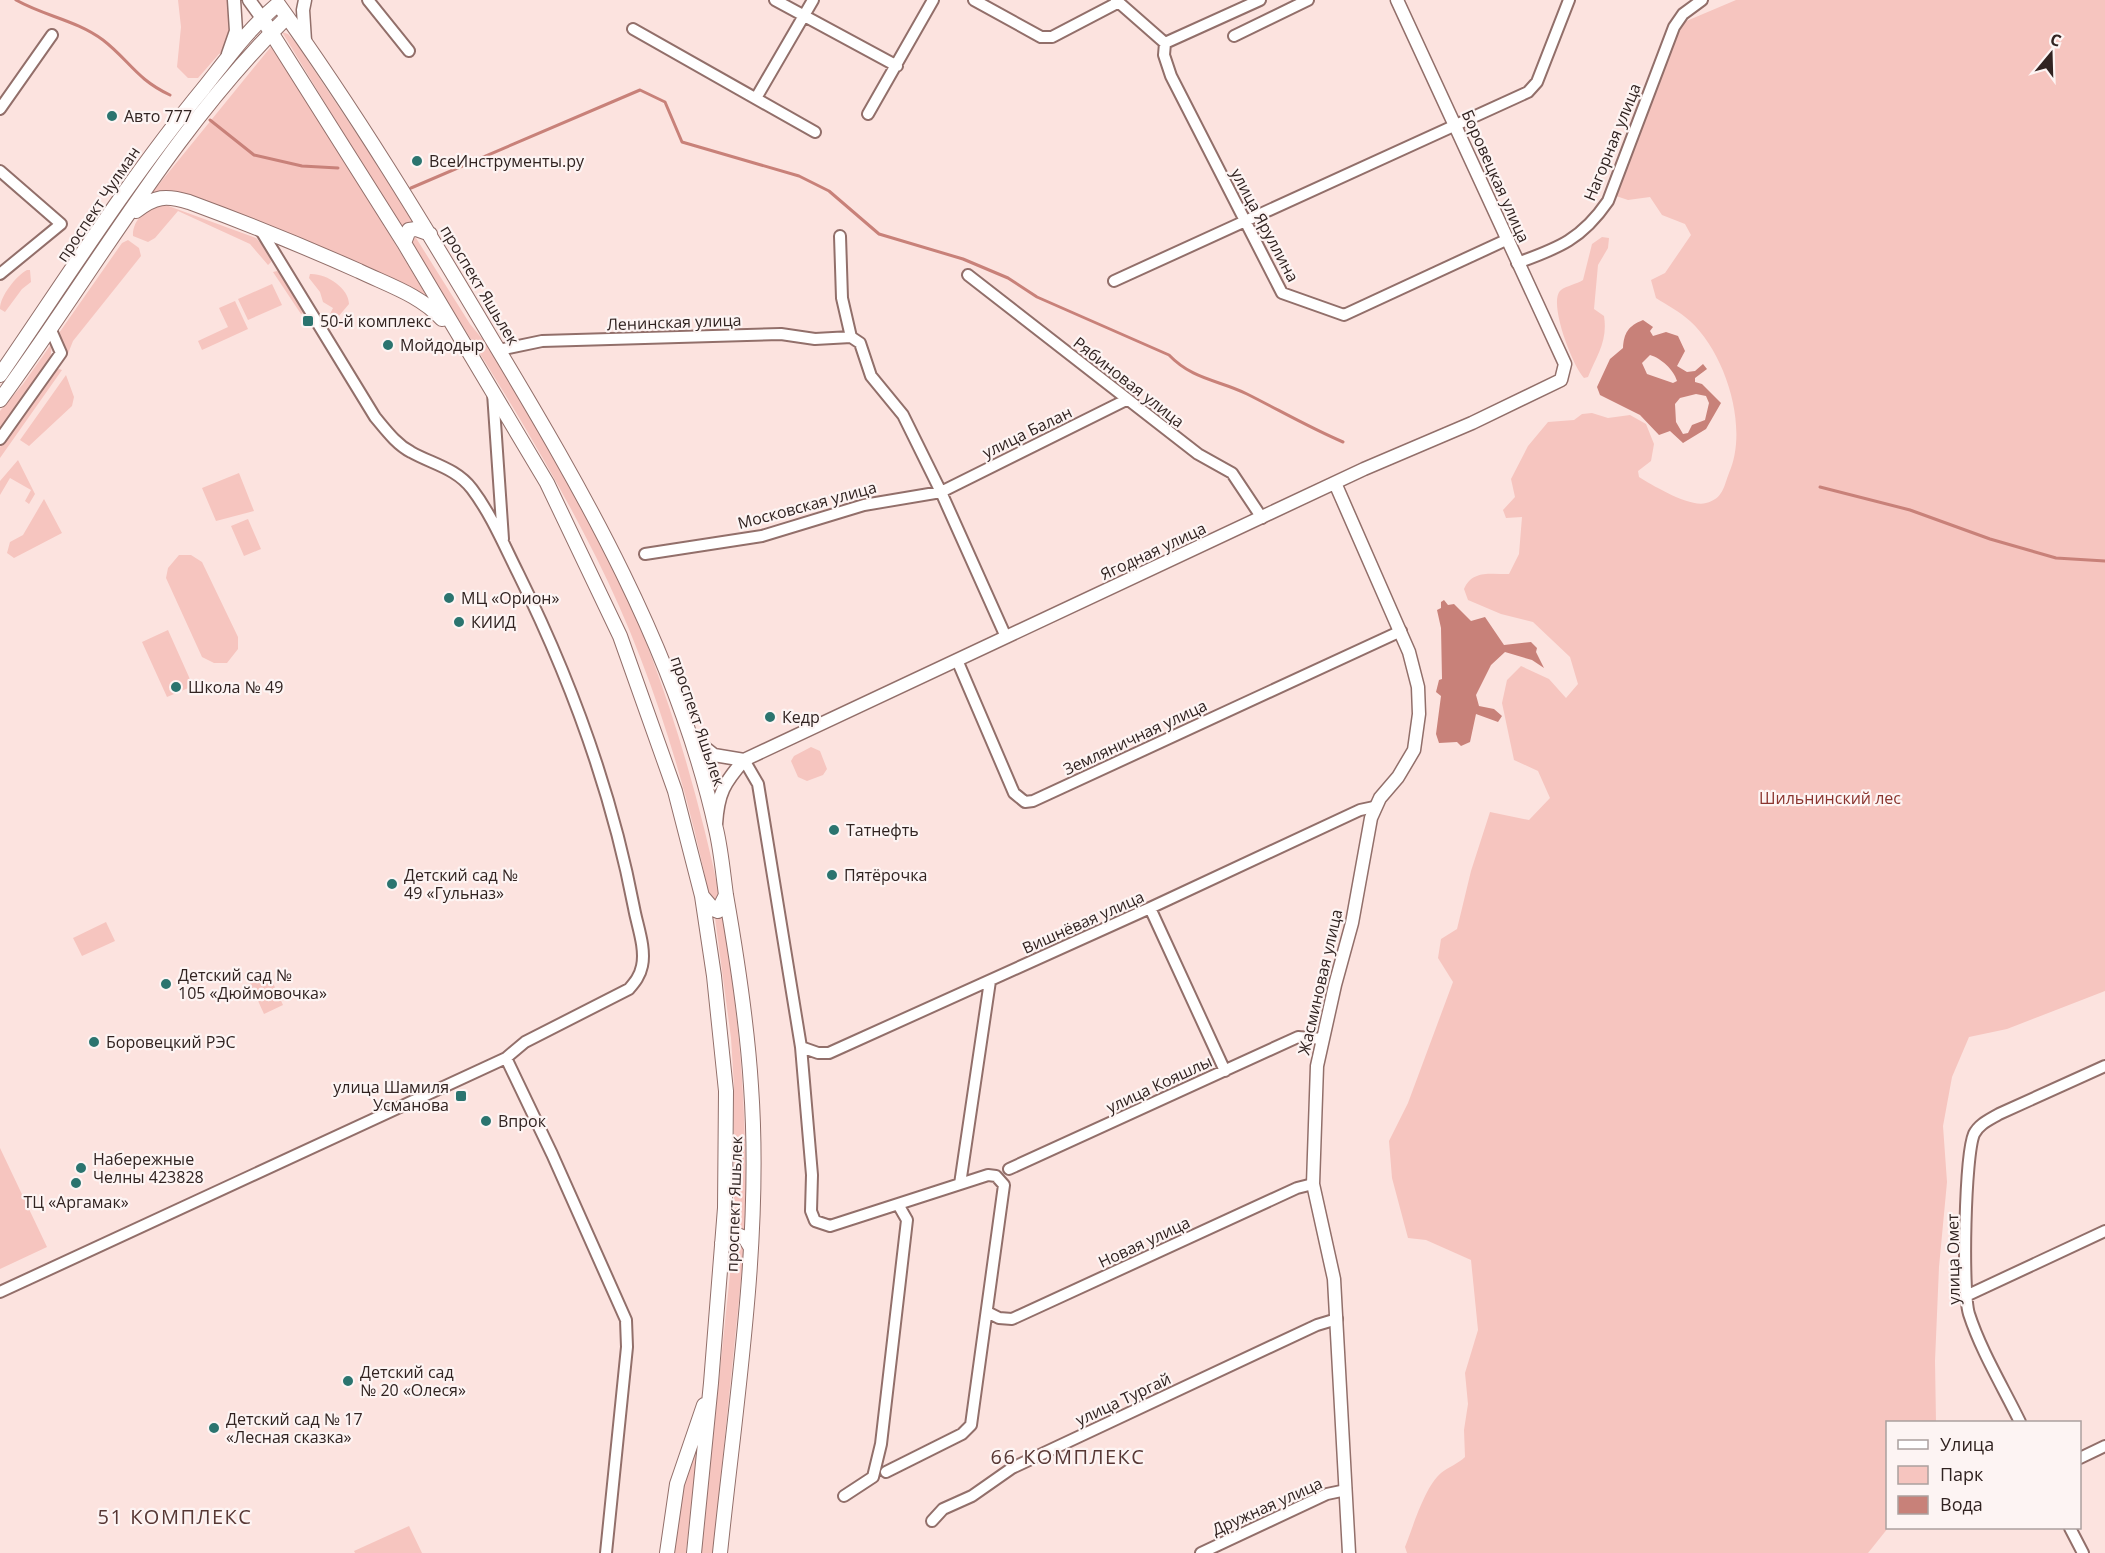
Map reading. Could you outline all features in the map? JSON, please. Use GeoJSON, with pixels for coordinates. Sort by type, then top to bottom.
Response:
{"type":"FeatureCollection","features":[{"type":"Feature","properties":{"kind":"main road","name":"проспект Чулман"},"geometry":{"type":"LineString","coordinates":[[0,375],[135,176],[228,55],[279,1]]}},
{"type":"Feature","properties":{"kind":"main road","name":"проспект Яшьлек"},"geometry":{"type":"LineString","coordinates":[[279,1],[287,17],[305,41],[430,234],[571,471],[618,563],[648,630],[688,734],[716,828],[740,972],[752,1088],[751,1248],[720,1553]]}},
{"type":"Feature","properties":{"kind":"main road","name":"проспект Чулман"},"geometry":{"type":"LineString","coordinates":[[0,400],[193,126],[271,32],[287,17]]}},
{"type":"Feature","properties":{"kind":"main road","name":"проспект Яшьлек"},"geometry":{"type":"LineString","coordinates":[[262,18],[404,243],[457,336],[493,391],[547,483],[620,636],[675,790],[702,896],[714,976],[726,1091],[725,1208],[694,1553]]}},
{"type":"Feature","properties":{"kind":"main road","name":"проспект Чулман"},"geometry":{"type":"LineString","coordinates":[[124,221],[148,201],[169,196],[260,230],[413,296],[430,306],[457,336]]}},
{"type":"Feature","properties":{"kind":"main road"},"geometry":{"type":"LineString","coordinates":[[404,243],[408,230],[416,229],[430,234]]}},
{"type":"Feature","properties":{"kind":"main road"},"geometry":{"type":"LineString","coordinates":[[702,896],[713,909],[718,911],[726,894]]}},
{"type":"Feature","properties":{"kind":"main road"},"geometry":{"type":"LineString","coordinates":[[722,1243],[735,1234],[745,1238],[751,1248]]}},
{"type":"Feature","properties":{"kind":"main road"},"geometry":{"type":"LineString","coordinates":[[667,1553],[677,1484],[711,1383]]}},
{"type":"Feature","properties":{"kind":"street"},"geometry":{"type":"LineString","coordinates":[[228,55],[236,31],[234,0]]}},
{"type":"Feature","properties":{"kind":"street","name":"проспект Яшьлек"},"geometry":{"type":"LineString","coordinates":[[249,0],[262,18]]}},
{"type":"Feature","properties":{"kind":"street"},"geometry":{"type":"LineString","coordinates":[[287,17],[304,0]]}},
{"type":"Feature","properties":{"kind":"street"},"geometry":{"type":"LineString","coordinates":[[304,0],[305,41]]}},
{"type":"Feature","properties":{"kind":"street"},"geometry":{"type":"LineString","coordinates":[[368,0],[409,51]]}},
{"type":"Feature","properties":{"kind":"street"},"geometry":{"type":"LineString","coordinates":[[776,0],[897,66]]}},
{"type":"Feature","properties":{"kind":"street"},"geometry":{"type":"LineString","coordinates":[[756,98],[813,0]]}},
{"type":"Feature","properties":{"kind":"street"},"geometry":{"type":"LineString","coordinates":[[868,114],[933,0]]}},
{"type":"Feature","properties":{"kind":"street"},"geometry":{"type":"LineString","coordinates":[[974,0],[1041,37],[1052,37],[1117,1],[1165,43],[1260,0],[1269,19]]}},
{"type":"Feature","properties":{"kind":"street"},"geometry":{"type":"LineString","coordinates":[[1234,36],[1308,0]]}},
{"type":"Feature","properties":{"kind":"street","name":"Боровецкая улица"},"geometry":{"type":"LineString","coordinates":[[1397,0],[1565,364]]}},
{"type":"Feature","properties":{"kind":"street"},"geometry":{"type":"LineString","coordinates":[[1114,281],[1533,88],[1569,0]]}},
{"type":"Feature","properties":{"kind":"street","name":"Нагорная улица"},"geometry":{"type":"LineString","coordinates":[[1517,263],[1573,240],[1602,210],[1608,201],[1674,27],[1683,14],[1702,0]]}},
{"type":"Feature","properties":{"kind":"street"},"geometry":{"type":"LineString","coordinates":[[633,29],[815,132]]}},
{"type":"Feature","properties":{"kind":"street"},"geometry":{"type":"LineString","coordinates":[[0,109],[52,35]]}},
{"type":"Feature","properties":{"kind":"street","name":"улица Яруллина"},"geometry":{"type":"LineString","coordinates":[[1165,43],[1164,55],[1170,76],[1282,294],[1344,315],[1506,240]]}},
{"type":"Feature","properties":{"kind":"street"},"geometry":{"type":"LineString","coordinates":[[0,171],[61,224],[0,274]]}},
{"type":"Feature","properties":{"kind":"street"},"geometry":{"type":"LineString","coordinates":[[0,1292],[506,1058],[525,1042],[629,989],[640,974],[642,951],[617,830],[580,719],[532,601],[503,543],[465,482],[451,470],[411,452],[397,442],[375,417],[260,230]]}},
{"type":"Feature","properties":{"kind":"street"},"geometry":{"type":"LineString","coordinates":[[840,236],[842,298],[851,337],[860,343],[871,376],[903,415],[941,492],[1006,637]]}},
{"type":"Feature","properties":{"kind":"street","name":"Рябиновая улица"},"geometry":{"type":"LineString","coordinates":[[968,275],[1198,454],[1232,473],[1262,518]]}},
{"type":"Feature","properties":{"kind":"street"},"geometry":{"type":"LineString","coordinates":[[0,439],[61,353],[50,328]]}},
{"type":"Feature","properties":{"kind":"street","name":"Ленинская улица"},"geometry":{"type":"LineString","coordinates":[[499,350],[542,341],[781,334],[815,339],[851,337]]}},
{"type":"Feature","properties":{"kind":"street","name":"Ягодная улица"},"geometry":{"type":"LineString","coordinates":[[744,760],[1335,483],[1555,385],[1565,372],[1565,364]]}},
{"type":"Feature","properties":{"kind":"street"},"geometry":{"type":"LineString","coordinates":[[493,391],[503,543]]}},
{"type":"Feature","properties":{"kind":"street","name":"улица Балан"},"geometry":{"type":"LineString","coordinates":[[941,492],[1126,399]]}},
{"type":"Feature","properties":{"kind":"street","name":"Жасминовая улица"},"geometry":{"type":"LineString","coordinates":[[1335,483],[1401,631],[1418,687],[1417,732],[1414,750],[1405,768],[1374,807],[1352,923],[1317,1066],[1313,1184],[1333,1270],[1349,1553]]}},
{"type":"Feature","properties":{"kind":"street","name":"Московская улица"},"geometry":{"type":"LineString","coordinates":[[645,554],[762,536],[864,505],[941,492]]}},
{"type":"Feature","properties":{"kind":"street","name":"Земляничная улица"},"geometry":{"type":"LineString","coordinates":[[957,660],[1014,793],[1025,802],[1033,801],[1401,631]]}},
{"type":"Feature","properties":{"kind":"street"},"geometry":{"type":"LineString","coordinates":[[688,734],[714,755],[744,760]]}},
{"type":"Feature","properties":{"kind":"street"},"geometry":{"type":"LineString","coordinates":[[716,828],[718,800],[726,780],[744,760]]}},
{"type":"Feature","properties":{"kind":"street"},"geometry":{"type":"LineString","coordinates":[[744,760],[758,784],[801,1047],[812,1175],[811,1211],[815,1221],[831,1226],[899,1206],[988,1175],[996,1176],[1004,1185],[971,1425],[962,1434],[886,1472]]}},
{"type":"Feature","properties":{"kind":"street","name":"Вишнёвая улица"},"geometry":{"type":"LineString","coordinates":[[801,1047],[818,1053],[829,1053],[1360,810],[1374,807]]}},
{"type":"Feature","properties":{"kind":"street"},"geometry":{"type":"LineString","coordinates":[[1150,908],[1225,1071]]}},
{"type":"Feature","properties":{"kind":"street"},"geometry":{"type":"LineString","coordinates":[[960,1184],[990,981]]}},
{"type":"Feature","properties":{"kind":"street","name":"улица Кояшлы"},"geometry":{"type":"LineString","coordinates":[[1009,1169],[1298,1037],[1323,1039]]}},
{"type":"Feature","properties":{"kind":"street"},"geometry":{"type":"LineString","coordinates":[[506,1058],[616,1292],[627,1329],[606,1553]]}},
{"type":"Feature","properties":{"kind":"street","name":"улица Омет"},"geometry":{"type":"LineString","coordinates":[[2020,1421],[1968,1311],[1966,1296],[1968,1177],[1973,1136],[1983,1124],[2105,1066]]}},
{"type":"Feature","properties":{"kind":"street","name":"Новая улица"},"geometry":{"type":"LineString","coordinates":[[987,1312],[1012,1320],[1297,1188],[1313,1184]]}},
{"type":"Feature","properties":{"kind":"street"},"geometry":{"type":"LineString","coordinates":[[844,1496],[873,1478],[881,1444],[907,1220],[899,1206]]}},
{"type":"Feature","properties":{"kind":"street"},"geometry":{"type":"LineString","coordinates":[[1966,1296],[2105,1231]]}},
{"type":"Feature","properties":{"kind":"street","name":"улица Тургай"},"geometry":{"type":"LineString","coordinates":[[932,1521],[943,1509],[972,1496],[1012,1468],[1317,1325],[1337,1319]]}},
{"type":"Feature","properties":{"kind":"street"},"geometry":{"type":"LineString","coordinates":[[2081,1457],[2105,1446]]}},
{"type":"Feature","properties":{"kind":"street","name":"Дружная улица"},"geometry":{"type":"LineString","coordinates":[[1201,1553],[1327,1494],[1346,1490]]}},
{"type":"Feature","properties":{"kind":"street"},"geometry":{"type":"LineString","coordinates":[[2071,1529],[2083,1553]]}},
{"type":"Feature","properties":{"kind":"green space"},"geometry":{"type":"Polygon","coordinates":[[[178,0],[231,0],[234,21],[227,49],[219,54],[198,78],[188,78],[177,67],[181,27],[178,0]]]}},
{"type":"Feature","properties":{"kind":"green space","name":"Шильнинский лес"},"geometry":{"type":"Polygon","coordinates":[[[1736,0],[2105,0],[2105,991],[2007,1029],[1969,1037],[1952,1077],[1943,1126],[1947,1182],[1939,1267],[1935,1361],[1936,1421],[1886,1421],[1887,1529],[1868,1553],[1407,1553],[1405,1547],[1430,1487],[1441,1473],[1465,1457],[1464,1430],[1468,1404],[1465,1373],[1478,1330],[1471,1260],[1426,1240],[1408,1238],[1392,1178],[1389,1141],[1408,1103],[1453,982],[1438,958],[1441,939],[1457,929],[1471,871],[1490,812],[1529,820],[1550,798],[1538,771],[1514,760],[1502,703],[1507,680],[1521,666],[1549,679],[1566,698],[1578,684],[1570,657],[1533,622],[1501,614],[1468,600],[1464,589],[1467,583],[1482,574],[1509,574],[1519,554],[1522,517],[1506,518],[1503,510],[1515,497],[1511,479],[1528,446],[1548,422],[1574,420],[1582,414],[1592,413],[1608,418],[1630,415],[1646,424],[1654,444],[1651,461],[1638,471],[1639,477],[1671,495],[1699,504],[1712,501],[1719,495],[1735,455],[1735,414],[1730,392],[1714,352],[1690,321],[1656,298],[1651,280],[1665,273],[1691,235],[1685,224],[1662,215],[1650,197],[1628,200],[1613,195],[1677,25],[1736,0]]]}},
{"type":"Feature","properties":{"kind":"green space"},"geometry":{"type":"Polygon","coordinates":[[[282,32],[288,34],[297,44],[414,224],[402,230],[282,32]]]}},
{"type":"Feature","properties":{"kind":"green space"},"geometry":{"type":"Polygon","coordinates":[[[274,43],[426,295],[278,230],[171,191],[151,194],[274,43]]]}},
{"type":"Feature","properties":{"kind":"green space"},"geometry":{"type":"Polygon","coordinates":[[[163,204],[256,238],[269,252],[271,262],[268,265],[250,244],[178,211],[155,238],[148,242],[133,236],[138,219],[157,205],[163,204]]]}},
{"type":"Feature","properties":{"kind":"green space"},"geometry":{"type":"Polygon","coordinates":[[[411,236],[416,238],[470,324],[489,347],[579,500],[626,593],[659,677],[687,765],[720,897],[714,902],[710,900],[690,812],[664,725],[615,598],[553,476],[409,241],[411,236]]]}},
{"type":"Feature","properties":{"kind":"green space"},"geometry":{"type":"Polygon","coordinates":[[[1602,237],[1609,238],[1608,248],[1598,265],[1594,309],[1604,316],[1604,333],[1601,348],[1588,377],[1584,378],[1579,372],[1563,334],[1557,307],[1558,296],[1561,290],[1583,280],[1592,244],[1602,237]]]}},
{"type":"Feature","properties":{"kind":"green space"},"geometry":{"type":"Polygon","coordinates":[[[128,240],[139,248],[141,256],[73,341],[67,356],[59,333],[122,243],[128,240]]]}},
{"type":"Feature","properties":{"kind":"green space"},"geometry":{"type":"Polygon","coordinates":[[[27,270],[30,270],[31,282],[22,289],[5,312],[0,309],[9,287],[27,270]]]}},
{"type":"Feature","properties":{"kind":"green space"},"geometry":{"type":"Polygon","coordinates":[[[277,271],[283,275],[305,312],[301,314],[273,272],[277,271]]]}},
{"type":"Feature","properties":{"kind":"green space"},"geometry":{"type":"Polygon","coordinates":[[[310,274],[329,279],[345,292],[349,304],[338,317],[329,316],[333,308],[323,302],[320,292],[309,278],[310,274]]]}},
{"type":"Feature","properties":{"kind":"green space"},"geometry":{"type":"Polygon","coordinates":[[[272,284],[282,305],[248,320],[238,299],[272,284]]]}},
{"type":"Feature","properties":{"kind":"green space"},"geometry":{"type":"Polygon","coordinates":[[[235,301],[248,329],[202,350],[198,341],[228,327],[219,308],[235,301]]]}},
{"type":"Feature","properties":{"kind":"green space"},"geometry":{"type":"Polygon","coordinates":[[[52,343],[50,361],[0,431],[0,411],[23,384],[52,343]]]}},
{"type":"Feature","properties":{"kind":"green space"},"geometry":{"type":"Polygon","coordinates":[[[54,370],[62,370],[0,458],[0,447],[54,370]]]}},
{"type":"Feature","properties":{"kind":"green space"},"geometry":{"type":"Polygon","coordinates":[[[66,375],[74,397],[72,406],[29,446],[20,440],[66,375]]]}},
{"type":"Feature","properties":{"kind":"green space"},"geometry":{"type":"Polygon","coordinates":[[[18,460],[35,494],[29,504],[25,501],[31,490],[10,478],[0,495],[0,481],[18,460]]]}},
{"type":"Feature","properties":{"kind":"green space"},"geometry":{"type":"Polygon","coordinates":[[[239,473],[254,511],[216,521],[202,488],[239,473]]]}},
{"type":"Feature","properties":{"kind":"green space"},"geometry":{"type":"Polygon","coordinates":[[[44,499],[62,533],[14,558],[7,553],[10,542],[23,535],[44,499]]]}},
{"type":"Feature","properties":{"kind":"green space"},"geometry":{"type":"Polygon","coordinates":[[[248,519],[261,549],[244,556],[231,526],[248,519]]]}},
{"type":"Feature","properties":{"kind":"green space"},"geometry":{"type":"Polygon","coordinates":[[[179,555],[191,555],[202,562],[238,637],[238,649],[227,663],[214,663],[202,657],[166,578],[168,568],[179,555]]]}},
{"type":"Feature","properties":{"kind":"green space"},"geometry":{"type":"Polygon","coordinates":[[[168,630],[193,686],[167,697],[142,642],[168,630]]]}},
{"type":"Feature","properties":{"kind":"green space"},"geometry":{"type":"Polygon","coordinates":[[[811,747],[820,751],[827,769],[823,775],[807,781],[798,777],[791,761],[794,756],[811,747]]]}},
{"type":"Feature","properties":{"kind":"green space"},"geometry":{"type":"Polygon","coordinates":[[[723,916],[742,1072],[745,1229],[734,1228],[734,1086],[731,1038],[715,918],[723,916]]]}},
{"type":"Feature","properties":{"kind":"green space"},"geometry":{"type":"Polygon","coordinates":[[[106,922],[115,941],[82,956],[73,938],[106,922]]]}},
{"type":"Feature","properties":{"kind":"green space"},"geometry":{"type":"Polygon","coordinates":[[[268,972],[283,1005],[264,1014],[249,981],[268,972]]]}},
{"type":"Feature","properties":{"kind":"green space"},"geometry":{"type":"Polygon","coordinates":[[[0,1148],[47,1247],[0,1269],[0,1148]]]}},
{"type":"Feature","properties":{"kind":"green space"},"geometry":{"type":"Polygon","coordinates":[[[736,1243],[742,1246],[744,1251],[713,1553],[701,1553],[733,1245],[736,1243]]]}},
{"type":"Feature","properties":{"kind":"green space"},"geometry":{"type":"Polygon","coordinates":[[[699,1435],[686,1553],[672,1553],[682,1486],[699,1435]]]}},
{"type":"Feature","properties":{"kind":"green space"},"geometry":{"type":"Polygon","coordinates":[[[409,1526],[422,1553],[355,1553],[354,1551],[409,1526]]]}},
{"type":"Feature","properties":{"kind":"water"},"geometry":{"type":"Polygon","coordinates":[[[1643,320],[1653,327],[1650,331],[1653,336],[1666,332],[1678,336],[1685,351],[1677,366],[1687,372],[1695,371],[1703,364],[1707,369],[1695,378],[1695,382],[1702,384],[1721,403],[1706,429],[1683,443],[1670,431],[1659,435],[1640,415],[1600,395],[1597,387],[1610,359],[1623,348],[1624,338],[1628,331],[1643,320]],[[1650,355],[1642,363],[1647,374],[1673,383],[1677,381],[1666,365],[1650,355]],[[1696,394],[1680,398],[1675,404],[1676,422],[1683,434],[1688,433],[1692,425],[1705,420],[1709,403],[1706,396],[1696,394]]]}},
{"type":"Feature","properties":{"kind":"water"},"geometry":{"type":"Polygon","coordinates":[[[1444,600],[1448,605],[1454,604],[1471,621],[1485,617],[1504,645],[1531,642],[1537,648],[1536,652],[1544,668],[1532,660],[1505,652],[1491,665],[1476,695],[1479,706],[1494,709],[1502,716],[1498,722],[1476,714],[1470,742],[1461,746],[1457,742],[1439,743],[1436,734],[1441,696],[1436,692],[1439,680],[1442,679],[1441,628],[1437,610],[1441,608],[1441,602],[1444,600]]]}},
{"type":"Feature","properties":{"kind":"waterway"},"geometry":{"type":"LineString","coordinates":[[16,0],[93,33],[112,47],[149,82],[170,95]]}},
{"type":"Feature","properties":{"kind":"waterway"},"geometry":{"type":"LineString","coordinates":[[411,188],[640,90],[665,102],[682,142],[799,176],[829,191],[879,234],[963,259],[1008,278],[1037,297],[1169,355],[1187,370],[1237,389],[1343,442]]}},
{"type":"Feature","properties":{"kind":"waterway"},"geometry":{"type":"LineString","coordinates":[[210,120],[254,155],[302,166],[338,168]]}},
{"type":"Feature","properties":{"kind":"waterway"},"geometry":{"type":"LineString","coordinates":[[1820,487],[1910,510],[1990,539],[2056,558],[2105,561]]}},
{"type":"Feature","properties":{"kind":"place","name":"Авто 777"},"geometry":{"type":"Point","coordinates":[112,116]}},
{"type":"Feature","properties":{"kind":"place","name":"ВсеИнструменты.ру"},"geometry":{"type":"Point","coordinates":[417,161]}},
{"type":"Feature","properties":{"kind":"place","name":"50-й комплекс"},"geometry":{"type":"Point","coordinates":[308,321]}},
{"type":"Feature","properties":{"kind":"place","name":"Мойдодыр"},"geometry":{"type":"Point","coordinates":[388,345]}},
{"type":"Feature","properties":{"kind":"place","name":"МЦ «Орион»"},"geometry":{"type":"Point","coordinates":[449,598]}},
{"type":"Feature","properties":{"kind":"place","name":"КИИД"},"geometry":{"type":"Point","coordinates":[459,622]}},
{"type":"Feature","properties":{"kind":"place","name":"Школа № 49"},"geometry":{"type":"Point","coordinates":[176,687]}},
{"type":"Feature","properties":{"kind":"place","name":"Кедр"},"geometry":{"type":"Point","coordinates":[770,717]}},
{"type":"Feature","properties":{"kind":"place","name":"Татнефть"},"geometry":{"type":"Point","coordinates":[834,830]}},
{"type":"Feature","properties":{"kind":"place","name":"Пятёрочка"},"geometry":{"type":"Point","coordinates":[832,875]}},
{"type":"Feature","properties":{"kind":"place","name":"Детский сад № 49 «Гульназ»"},"geometry":{"type":"Point","coordinates":[392,884]}},
{"type":"Feature","properties":{"kind":"place","name":"Детский сад № 105 «Дюймовочка»"},"geometry":{"type":"Point","coordinates":[166,984]}},
{"type":"Feature","properties":{"kind":"place","name":"Боровецкий РЭС"},"geometry":{"type":"Point","coordinates":[94,1042]}},
{"type":"Feature","properties":{"kind":"place","name":"улица Шамиля Усманова"},"geometry":{"type":"Point","coordinates":[461,1096]}},
{"type":"Feature","properties":{"kind":"place","name":"Впрок"},"geometry":{"type":"Point","coordinates":[486,1121]}},
{"type":"Feature","properties":{"kind":"place","name":"Набережные Челны 423828"},"geometry":{"type":"Point","coordinates":[81,1168]}},
{"type":"Feature","properties":{"kind":"place","name":"ТЦ «Аргамак»"},"geometry":{"type":"Point","coordinates":[76,1183]}},
{"type":"Feature","properties":{"kind":"place","name":"Детский сад № 20 «Олеся»"},"geometry":{"type":"Point","coordinates":[348,1381]}},
{"type":"Feature","properties":{"kind":"place","name":"Детский сад № 17 «Лесная сказка»"},"geometry":{"type":"Point","coordinates":[214,1428]}},
{"type":"Feature","properties":{"kind":"district","name":"66 КОМПЛЕКС"},"geometry":{"type":"Point","coordinates":[1068,1457]}},
{"type":"Feature","properties":{"kind":"district","name":"51 КОМПЛЕКС"},"geometry":{"type":"Point","coordinates":[175,1517]}}]}
